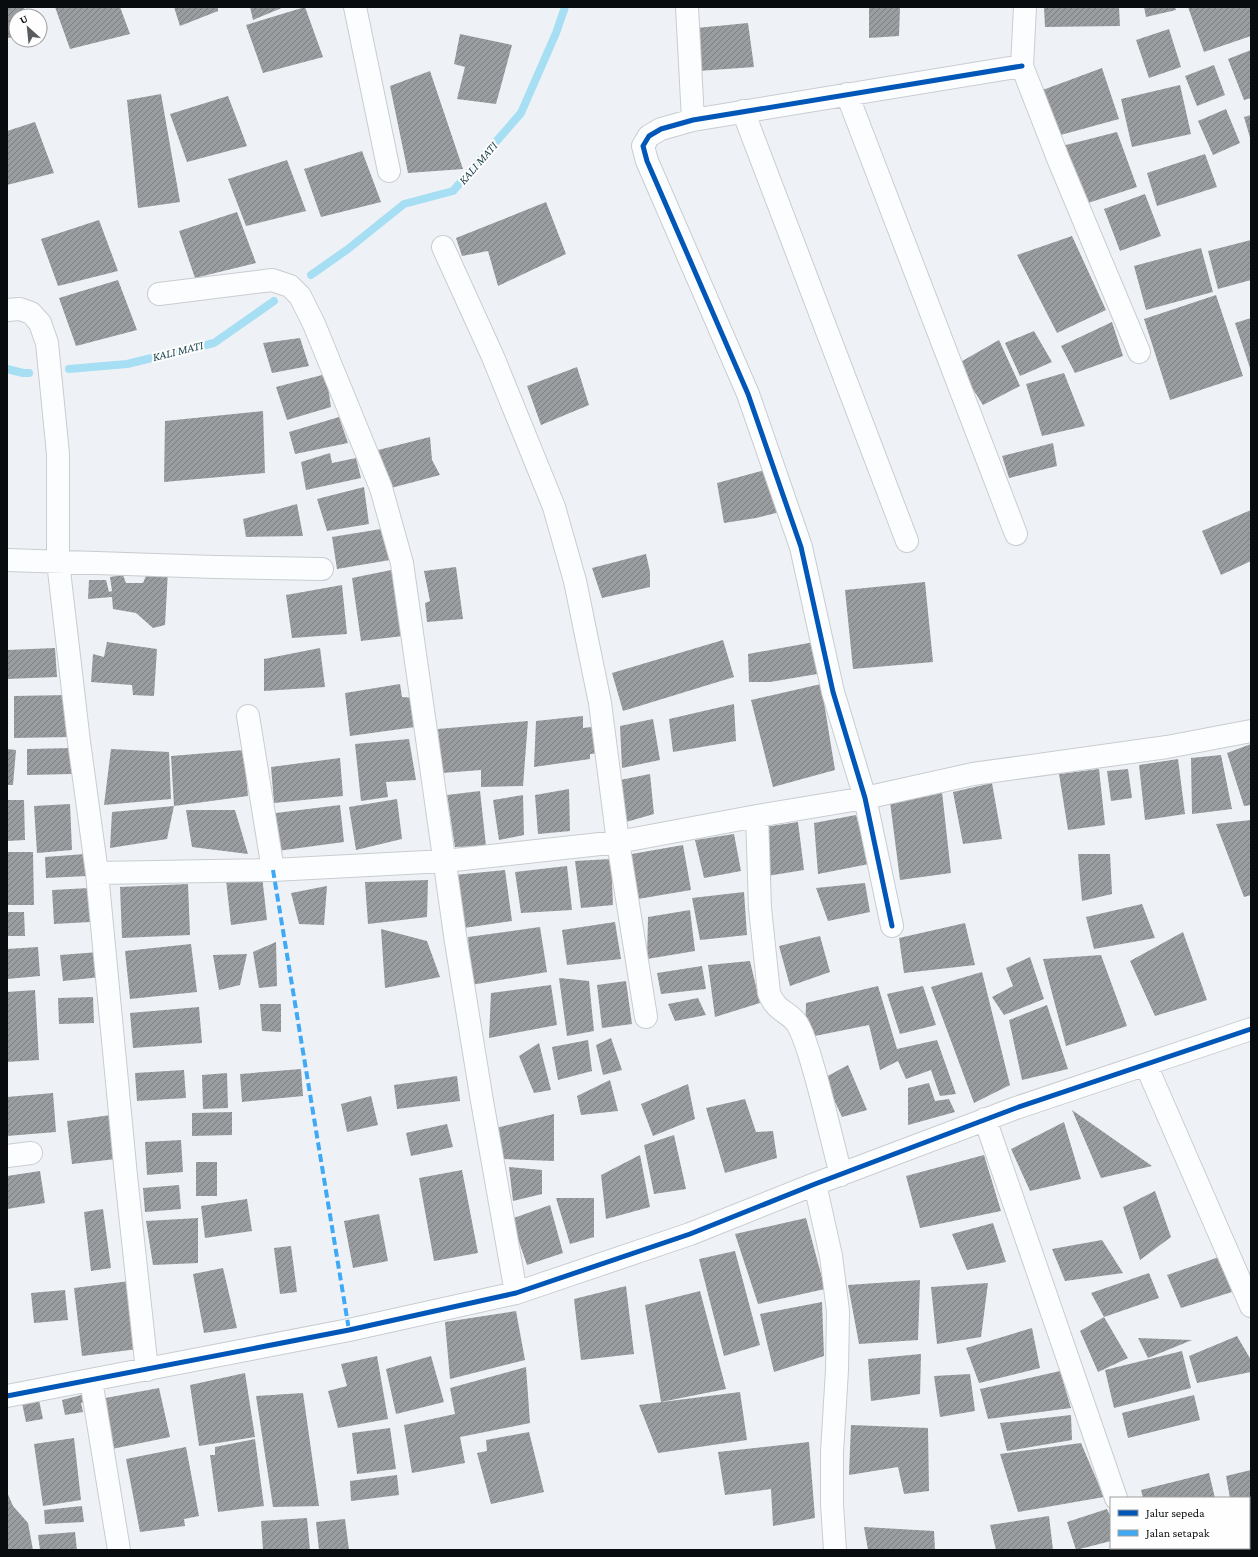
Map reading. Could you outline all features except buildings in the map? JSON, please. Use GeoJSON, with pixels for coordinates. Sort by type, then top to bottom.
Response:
{"type":"FeatureCollection","features":[{"type":"Feature","properties":{"kind":"street"},"geometry":{"type":"LineString","coordinates":[[355,7],[389,171]]}},
{"type":"Feature","properties":{"kind":"street"},"geometry":{"type":"LineString","coordinates":[[687,7],[693,120]]}},
{"type":"Feature","properties":{"kind":"street"},"geometry":{"type":"LineString","coordinates":[[1024,7],[1022,66],[1067,182],[1139,352]]}},
{"type":"Feature","properties":{"kind":"street"},"geometry":{"type":"LineString","coordinates":[[892,926],[865,798],[833,692],[801,547],[748,394],[646,162],[643,146],[649,136],[661,129],[693,120],[1022,66]]}},
{"type":"Feature","properties":{"kind":"street"},"geometry":{"type":"LineString","coordinates":[[847,94],[1016,534]]}},
{"type":"Feature","properties":{"kind":"street"},"geometry":{"type":"LineString","coordinates":[[743,112],[907,541]]}},
{"type":"Feature","properties":{"kind":"street"},"geometry":{"type":"LineString","coordinates":[[443,247],[493,356],[554,507],[575,581],[600,703],[618,842],[646,1017]]}},
{"type":"Feature","properties":{"kind":"street"},"geometry":{"type":"LineString","coordinates":[[158,294],[272,280],[290,286],[300,296],[314,324],[381,488],[402,562],[445,861],[482,1101],[516,1293]]}},
{"type":"Feature","properties":{"kind":"street"},"geometry":{"type":"LineString","coordinates":[[7,310],[20,309],[31,313],[40,323],[47,343],[58,454],[58,562],[79,742],[97,873],[124,1160],[146,1370]]}},
{"type":"Feature","properties":{"kind":"street"},"geometry":{"type":"LineString","coordinates":[[7,560],[322,569]]}},
{"type":"Feature","properties":{"kind":"street"},"geometry":{"type":"LineString","coordinates":[[248,716],[274,870]]}},
{"type":"Feature","properties":{"kind":"street"},"geometry":{"type":"LineString","coordinates":[[97,873],[274,870],[445,861],[618,842],[756,816],[865,798],[973,774],[1167,747],[1251,731]]}},
{"type":"Feature","properties":{"kind":"street"},"geometry":{"type":"LineString","coordinates":[[756,816],[760,908],[769,993],[772,1002],[798,1025],[805,1040],[820,1090],[841,1175]]}},
{"type":"Feature","properties":{"kind":"street"},"geometry":{"type":"LineString","coordinates":[[7,1396],[350,1330],[516,1293],[690,1234],[985,1119],[1251,1029]]}},
{"type":"Feature","properties":{"kind":"street"},"geometry":{"type":"LineString","coordinates":[[1146,1064],[1251,1306]]}},
{"type":"Feature","properties":{"kind":"street"},"geometry":{"type":"LineString","coordinates":[[985,1119],[1116,1497]]}},
{"type":"Feature","properties":{"kind":"street"},"geometry":{"type":"LineString","coordinates":[[7,1156],[31,1153]]}},
{"type":"Feature","properties":{"kind":"street"},"geometry":{"type":"LineString","coordinates":[[815,1184],[831,1256],[838,1311],[837,1370],[832,1452],[832,1504],[835,1550]]}},
{"type":"Feature","properties":{"kind":"street"},"geometry":{"type":"LineString","coordinates":[[91,1380],[119,1550]]}},
{"type":"Feature","properties":{"kind":"waterway","name":"KALI MATI"},"geometry":{"type":"LineString","coordinates":[[311,275],[348,249],[404,204],[453,191],[521,113],[556,33],[565,7]]}},
{"type":"Feature","properties":{"kind":"waterway","name":"KALI MATI"},"geometry":{"type":"LineString","coordinates":[[69,369],[127,364],[214,343],[274,301]]}},
{"type":"Feature","properties":{"kind":"waterway","name":"KALI MATI"},"geometry":{"type":"LineString","coordinates":[[7,369],[29,373]]}},
{"type":"Feature","properties":{"kind":"marked path"},"geometry":{"type":"LineString","coordinates":[[273,870],[349,1330]]}},
{"type":"Feature","properties":{"kind":"cycle path"},"geometry":{"type":"LineString","coordinates":[[892,926],[865,798],[833,692],[801,547],[748,394],[647,161],[643,146],[649,136],[661,129],[693,120],[1022,66]]}},
{"type":"Feature","properties":{"kind":"cycle path"},"geometry":{"type":"LineString","coordinates":[[7,1396],[349,1330],[516,1293],[690,1234],[815,1184],[1016,1108],[1251,1029]]}}]}
